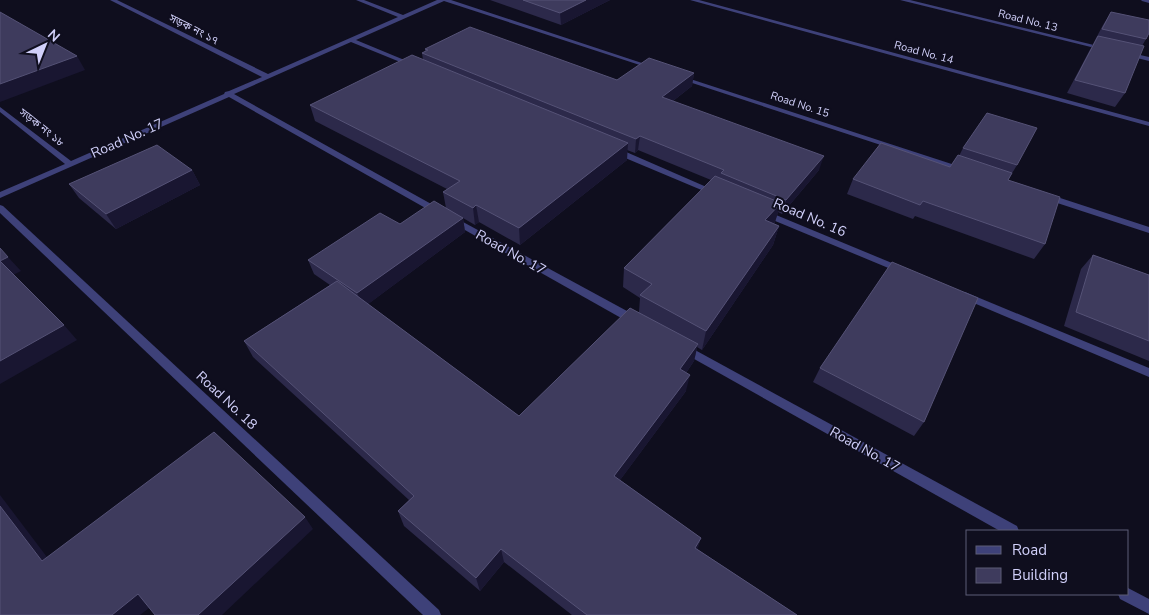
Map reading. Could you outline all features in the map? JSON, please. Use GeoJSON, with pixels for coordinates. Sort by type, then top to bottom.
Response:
{"type":"FeatureCollection","features":[{"type":"Feature","properties":{"kind":"street","name":"সড়ক নং ১৭"},"geometry":{"type":"LineString","coordinates":[[113,0],[266,76]]}},
{"type":"Feature","properties":{"kind":"street"},"geometry":{"type":"LineString","coordinates":[[358,0],[403,17]]}},
{"type":"Feature","properties":{"kind":"street"},"geometry":{"type":"LineString","coordinates":[[227,93],[444,0],[661,70]]}},
{"type":"Feature","properties":{"kind":"street","name":"Road No. 14"},"geometry":{"type":"LineString","coordinates":[[693,0],[1149,124]]}},
{"type":"Feature","properties":{"kind":"street","name":"Road No. 13"},"geometry":{"type":"LineString","coordinates":[[903,0],[1111,50]]}},
{"type":"Feature","properties":{"kind":"street"},"geometry":{"type":"LineString","coordinates":[[1144,0],[1149,1]]}},
{"type":"Feature","properties":{"kind":"street"},"geometry":{"type":"LineString","coordinates":[[350,40],[424,70]]}},
{"type":"Feature","properties":{"kind":"street"},"geometry":{"type":"LineString","coordinates":[[1121,52],[1149,59]]}},
{"type":"Feature","properties":{"kind":"street","name":"Road No. 15"},"geometry":{"type":"LineString","coordinates":[[670,74],[971,172]]}},
{"type":"Feature","properties":{"kind":"street","name":"Road No. 17"},"geometry":{"type":"LineString","coordinates":[[0,195],[227,93],[646,327]]}},
{"type":"Feature","properties":{"kind":"street","name":"সড়ক নং ১৮"},"geometry":{"type":"LineString","coordinates":[[0,109],[69,163]]}},
{"type":"Feature","properties":{"kind":"street"},"geometry":{"type":"LineString","coordinates":[[608,147],[727,197]]}},
{"type":"Feature","properties":{"kind":"street"},"geometry":{"type":"LineString","coordinates":[[1036,193],[1149,230]]}},
{"type":"Feature","properties":{"kind":"street","name":"Road No. 18"},"geometry":{"type":"LineString","coordinates":[[0,208],[434,615]]}},
{"type":"Feature","properties":{"kind":"street","name":"Road No. 16"},"geometry":{"type":"LineString","coordinates":[[754,208],[910,273]]}},
{"type":"Feature","properties":{"kind":"street"},"geometry":{"type":"LineString","coordinates":[[956,293],[1149,373]]}},
{"type":"Feature","properties":{"kind":"street","name":"Road No. 17"},"geometry":{"type":"LineString","coordinates":[[672,342],[1010,530]]}},
{"type":"Feature","properties":{"kind":"street"},"geometry":{"type":"LineString","coordinates":[[1127,595],[1149,607]]}},
{"type":"Feature","properties":{"kind":"building"},"geometry":{"type":"Polygon","coordinates":[[[523,0],[586,0],[560,13],[523,0]]]}},
{"type":"Feature","properties":{"kind":"building"},"geometry":{"type":"Polygon","coordinates":[[[0,12],[77,56],[0,84],[0,12]]]}},
{"type":"Feature","properties":{"kind":"building"},"geometry":{"type":"Polygon","coordinates":[[[1111,12],[1149,20],[1149,33],[1146,39],[1102,29],[1111,12]]]}},
{"type":"Feature","properties":{"kind":"building"},"geometry":{"type":"Polygon","coordinates":[[[470,27],[617,80],[649,58],[694,73],[662,97],[824,156],[786,200],[721,173],[724,170],[640,136],[636,139],[422,53],[428,50],[425,49],[470,27]]]}},
{"type":"Feature","properties":{"kind":"building"},"geometry":{"type":"Polygon","coordinates":[[[1098,36],[1144,46],[1125,93],[1075,80],[1098,36]]]}},
{"type":"Feature","properties":{"kind":"building"},"geometry":{"type":"Polygon","coordinates":[[[412,55],[628,143],[519,228],[476,205],[473,208],[443,192],[460,181],[310,105],[412,55]]]}},
{"type":"Feature","properties":{"kind":"building"},"geometry":{"type":"Polygon","coordinates":[[[987,113],[1037,128],[1017,165],[963,148],[987,113]]]}},
{"type":"Feature","properties":{"kind":"building"},"geometry":{"type":"Polygon","coordinates":[[[881,143],[950,167],[958,155],[1012,173],[1008,180],[1060,197],[1045,244],[923,201],[920,205],[853,179],[881,143]]]}},
{"type":"Feature","properties":{"kind":"building"},"geometry":{"type":"Polygon","coordinates":[[[157,145],[192,170],[106,214],[69,184],[157,145]]]}},
{"type":"Feature","properties":{"kind":"building"},"geometry":{"type":"Polygon","coordinates":[[[715,176],[781,203],[765,220],[779,226],[706,331],[640,295],[652,284],[624,268],[715,176]]]}},
{"type":"Feature","properties":{"kind":"building"},"geometry":{"type":"Polygon","coordinates":[[[434,201],[463,218],[357,293],[308,260],[380,213],[400,224],[434,201]]]}},
{"type":"Feature","properties":{"kind":"building"},"geometry":{"type":"Polygon","coordinates":[[[0,248],[8,257],[0,261],[0,248]]]}},
{"type":"Feature","properties":{"kind":"building"},"geometry":{"type":"Polygon","coordinates":[[[1093,255],[1149,275],[1149,341],[1076,312],[1093,255]]]}},
{"type":"Feature","properties":{"kind":"building"},"geometry":{"type":"Polygon","coordinates":[[[0,261],[64,325],[0,361],[0,261]]]}},
{"type":"Feature","properties":{"kind":"building"},"geometry":{"type":"Polygon","coordinates":[[[892,262],[978,298],[924,422],[820,368],[892,262]]]}},
{"type":"Feature","properties":{"kind":"building"},"geometry":{"type":"Polygon","coordinates":[[[337,281],[519,416],[630,308],[698,344],[680,369],[690,375],[614,476],[701,538],[695,548],[797,615],[587,615],[501,549],[476,578],[398,511],[414,496],[244,341],[337,281]]]}},
{"type":"Feature","properties":{"kind":"building"},"geometry":{"type":"Polygon","coordinates":[[[214,432],[305,517],[198,615],[155,615],[138,594],[112,615],[0,615],[0,506],[42,561],[214,432]]]}}]}
